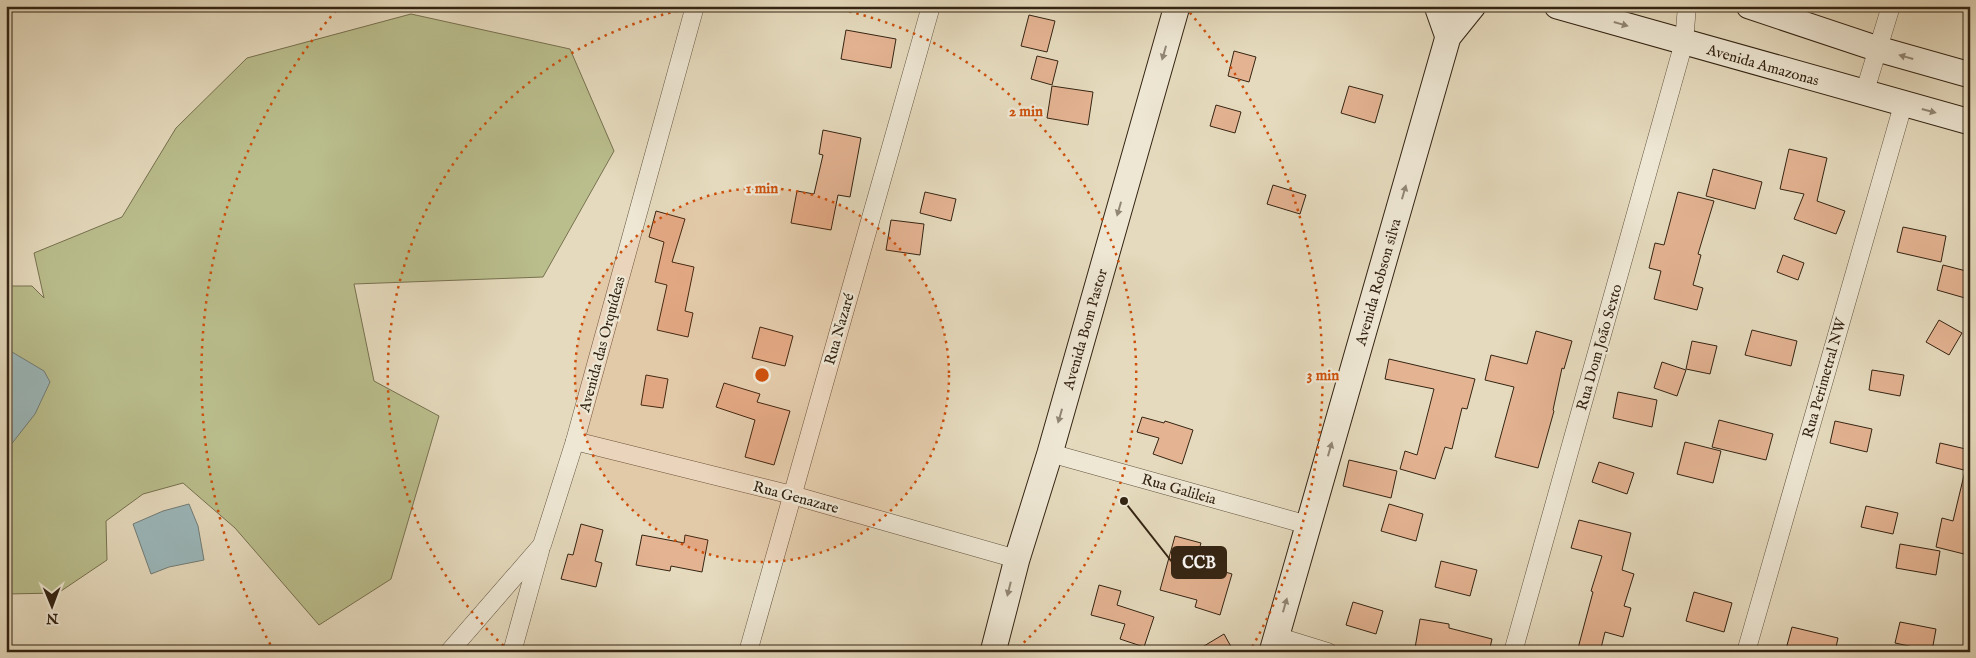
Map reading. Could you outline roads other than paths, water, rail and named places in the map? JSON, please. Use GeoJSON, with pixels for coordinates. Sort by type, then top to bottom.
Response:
{"type":"FeatureCollection","features":[{"type":"Feature","properties":{"kind":"street","name":"Avenida das Orquídeas"},"geometry":{"type":"LineString","coordinates":[[449,652],[542,545],[575,441],[695,6]]}},
{"type":"Feature","properties":{"kind":"street","name":"Rua Nazaré"},"geometry":{"type":"LineString","coordinates":[[748,652],[931,6]]}},
{"type":"Feature","properties":{"kind":"street","name":"Avenida Bom Pastor"},"geometry":{"type":"LineString","coordinates":[[993,652],[1017,559],[1050,453],[1177,6]]}},
{"type":"Feature","properties":{"kind":"street"},"geometry":{"type":"LineString","coordinates":[[1437,6],[1448,37]]}},
{"type":"Feature","properties":{"kind":"street","name":"Avenida Robson silva"},"geometry":{"type":"LineString","coordinates":[[1274,644],[1448,37],[1473,6]]}},
{"type":"Feature","properties":{"kind":"street","name":"Avenida Amazonas"},"geometry":{"type":"LineString","coordinates":[[1557,6],[1903,105],[1970,122]]}},
{"type":"Feature","properties":{"kind":"street","name":"Rua Dom João Sexto"},"geometry":{"type":"LineString","coordinates":[[1514,652],[1684,42],[1687,6]]}},
{"type":"Feature","properties":{"kind":"street"},"geometry":{"type":"LineString","coordinates":[[1749,6],[1878,49],[1970,75]]}},
{"type":"Feature","properties":{"kind":"street"},"geometry":{"type":"LineString","coordinates":[[1864,94],[1890,6]]}},
{"type":"Feature","properties":{"kind":"street","name":"Rua Perimetral NW"},"geometry":{"type":"LineString","coordinates":[[1746,652],[1903,105]]}},
{"type":"Feature","properties":{"kind":"street","name":"Rua Genazare"},"geometry":{"type":"LineString","coordinates":[[575,441],[792,495],[1017,559]]}},
{"type":"Feature","properties":{"kind":"street","name":"Rua Galileia"},"geometry":{"type":"LineString","coordinates":[[1050,453],[1308,525]]}},
{"type":"Feature","properties":{"kind":"street"},"geometry":{"type":"LineString","coordinates":[[512,652],[542,545]]}},
{"type":"Feature","properties":{"kind":"street"},"geometry":{"type":"LineString","coordinates":[[1274,644],[1328,652]]}},
{"type":"Feature","properties":{"kind":"water"},"geometry":{"type":"Polygon","coordinates":[[[7,349],[44,371],[50,382],[35,414],[6,451],[7,349]]]}},
{"type":"Feature","properties":{"kind":"water"},"geometry":{"type":"Polygon","coordinates":[[[189,504],[198,526],[204,560],[169,567],[151,574],[133,524],[163,511],[189,504]]]}},
{"type":"Feature","properties":{"kind":"place","name":"CCB"},"geometry":{"type":"Point","coordinates":[1124,501]}}]}
